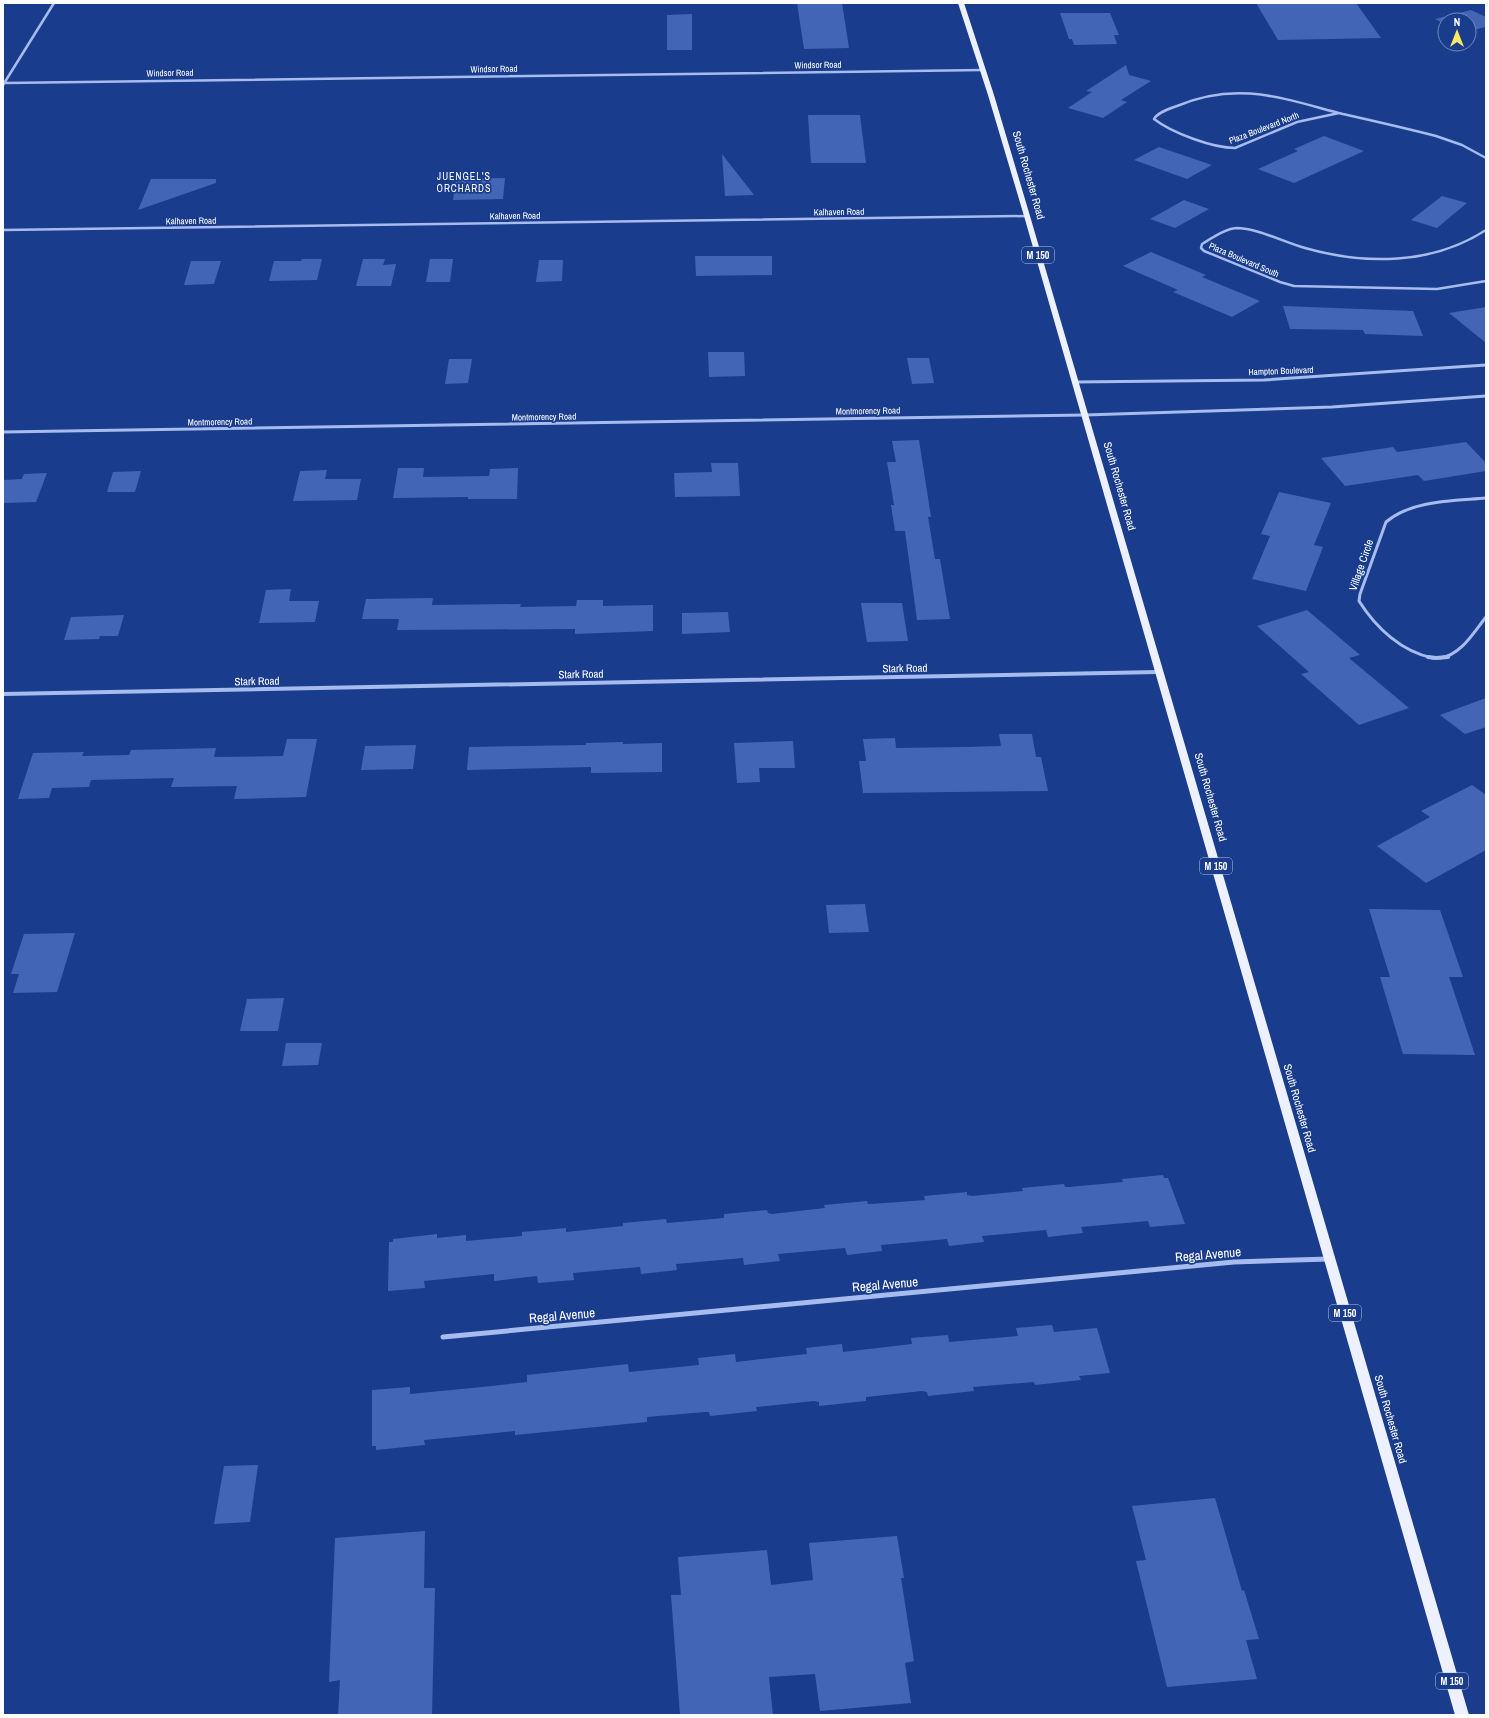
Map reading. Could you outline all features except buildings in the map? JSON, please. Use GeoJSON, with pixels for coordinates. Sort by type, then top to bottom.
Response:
{"type":"FeatureCollection","features":[{"type":"Feature","properties":{"kind":"main road","name":"South Rochester Road"},"geometry":{"type":"LineString","coordinates":[[961,3],[1027,216],[1158,672],[1202,816],[1462,1715]]}},
{"type":"Feature","properties":{"kind":"street"},"geometry":{"type":"LineString","coordinates":[[4,84],[54,3]]}},
{"type":"Feature","properties":{"kind":"street","name":"Windsor Road"},"geometry":{"type":"LineString","coordinates":[[4,84],[983,70]]}},
{"type":"Feature","properties":{"kind":"street","name":"Plaza Boulevard North"},"geometry":{"type":"LineString","coordinates":[[1339,112],[1297,122],[1235,148],[1228,149],[1212,145],[1159,123],[1154,119],[1156,115],[1198,97],[1231,92],[1262,94],[1339,112],[1448,140],[1466,147],[1486,158]]}},
{"type":"Feature","properties":{"kind":"street","name":"Kalhaven Road"},"geometry":{"type":"LineString","coordinates":[[3,230],[1027,216]]}},
{"type":"Feature","properties":{"kind":"street","name":"Plaza Boulevard South"},"geometry":{"type":"LineString","coordinates":[[1486,230],[1457,246],[1425,255],[1404,257],[1369,258],[1335,254],[1304,248],[1237,228],[1228,229],[1202,244],[1201,248],[1204,251],[1280,282],[1294,286],[1447,289],[1486,281]]}},
{"type":"Feature","properties":{"kind":"street","name":"Hampton Boulevard"},"geometry":{"type":"LineString","coordinates":[[1075,382],[1264,380],[1486,365]]}},
{"type":"Feature","properties":{"kind":"street"},"geometry":{"type":"LineString","coordinates":[[1084,415],[1332,407],[1486,396]]}},
{"type":"Feature","properties":{"kind":"street","name":"Montmorency Road"},"geometry":{"type":"LineString","coordinates":[[3,432],[1084,415]]}},
{"type":"Feature","properties":{"kind":"street","name":"Village Circle"},"geometry":{"type":"LineString","coordinates":[[1486,498],[1405,509],[1390,516],[1386,522],[1360,594],[1359,601],[1372,621],[1408,649],[1423,656],[1436,658],[1448,657],[1457,650],[1486,617]]}},
{"type":"Feature","properties":{"kind":"street","name":"Stark Road"},"geometry":{"type":"LineString","coordinates":[[3,694],[1158,672]]}},
{"type":"Feature","properties":{"kind":"street","name":"Regal Avenue"},"geometry":{"type":"LineString","coordinates":[[443,1337],[1234,1262],[1330,1259]]}},
{"type":"Feature","properties":{"kind":"district","name":"JUENGEL'S ORCHARDS"},"geometry":{"type":"Point","coordinates":[464,182]}}]}
